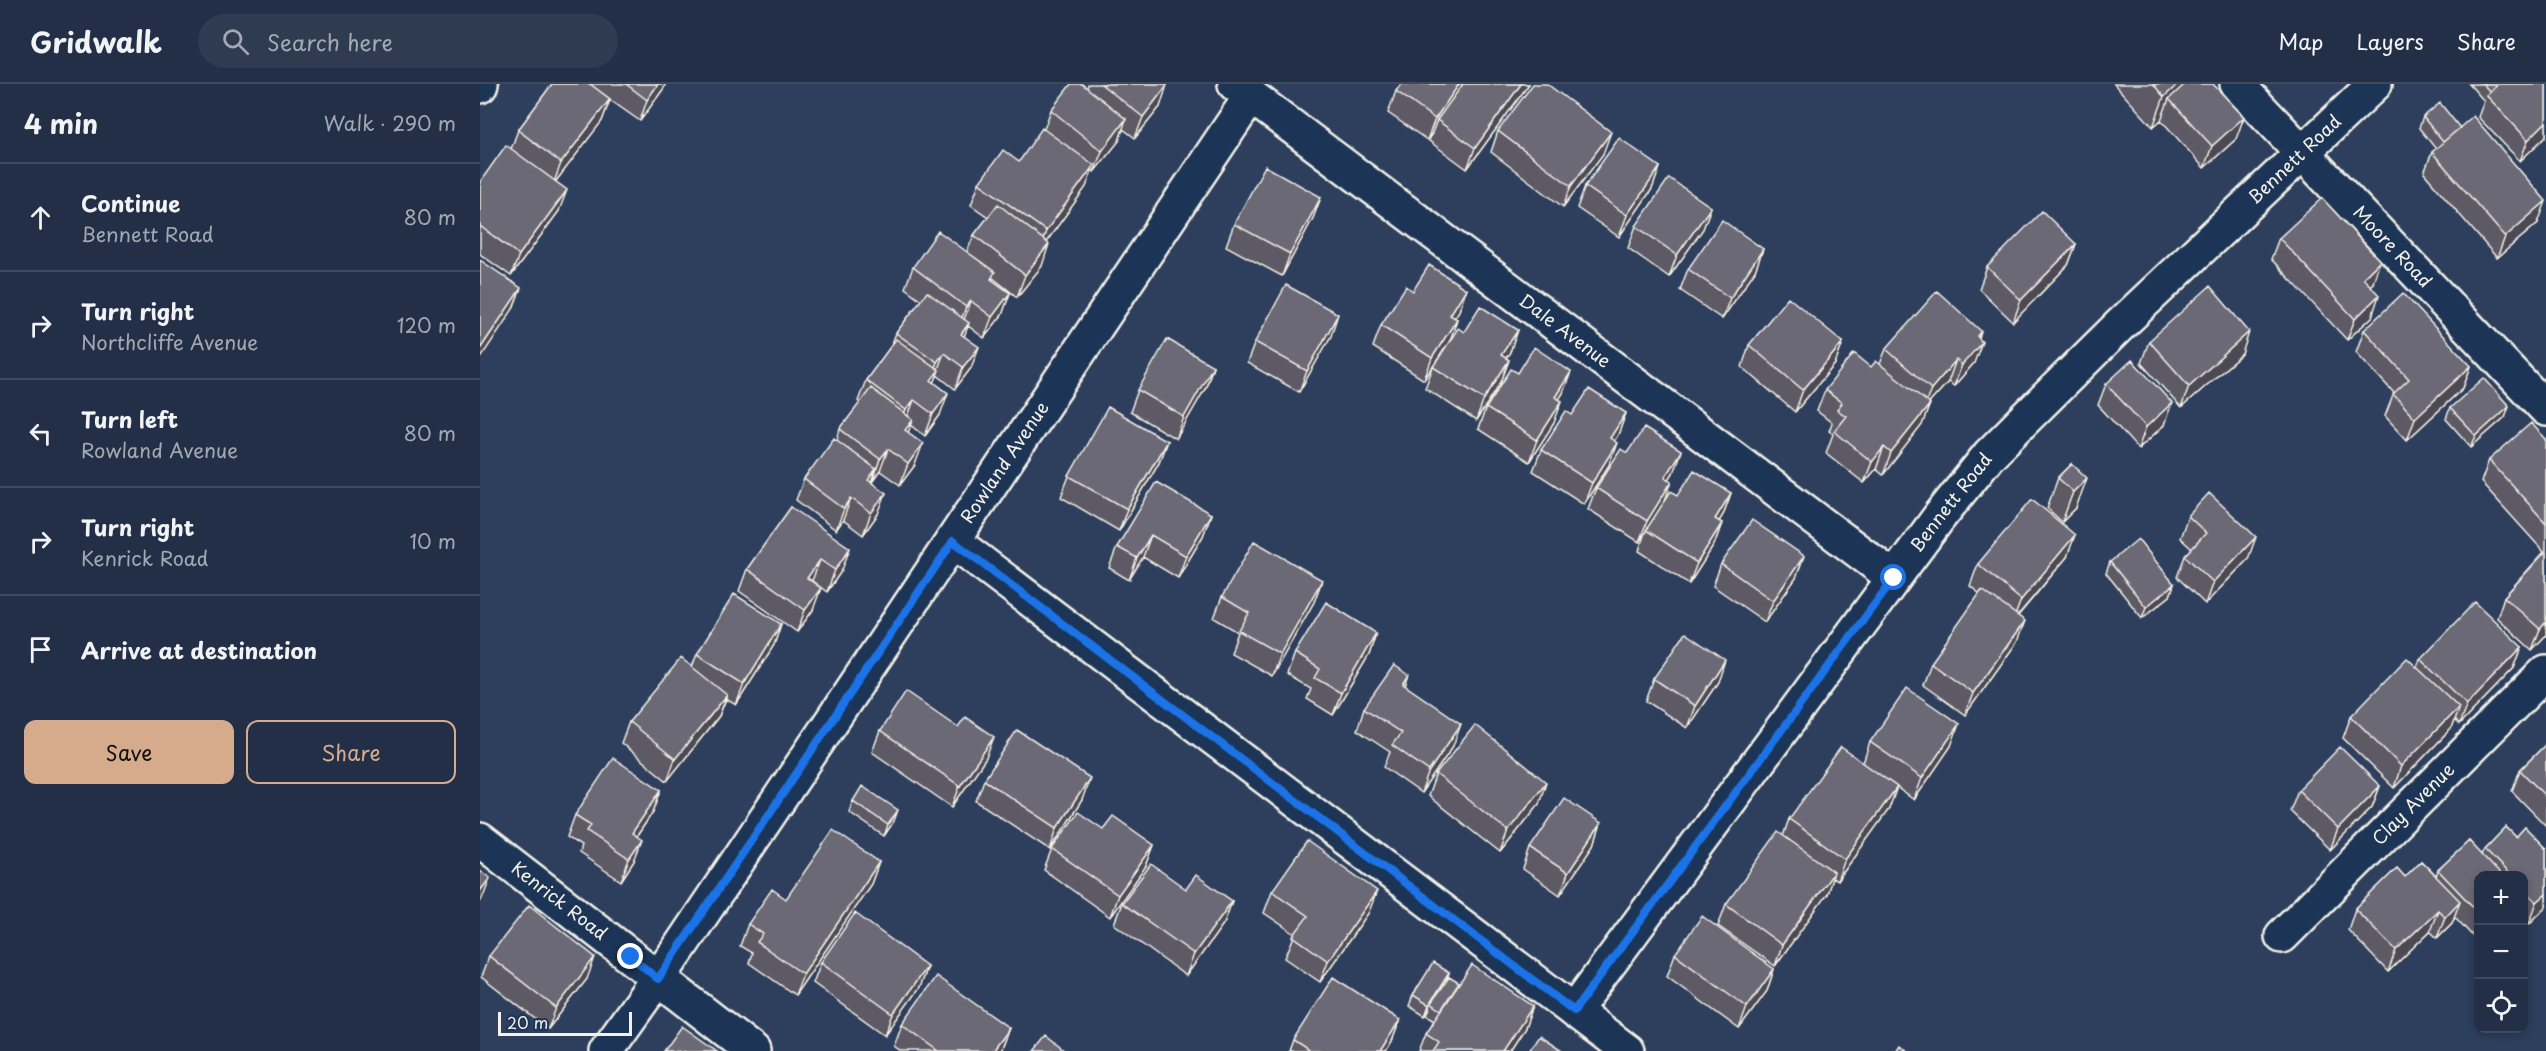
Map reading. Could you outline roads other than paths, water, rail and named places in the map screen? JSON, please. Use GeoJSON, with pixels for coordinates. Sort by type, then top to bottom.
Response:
{"type":"FeatureCollection","features":[{"type":"Feature","properties":{"kind":"street","name":"Moore Road"},"geometry":{"type":"LineString","coordinates":[[2237,84],[2546,409]]}},
{"type":"Feature","properties":{"kind":"street","name":"Bennett Road"},"geometry":{"type":"LineString","coordinates":[[1574,1011],[1894,578],[1989,455],[2119,326],[2375,84]]}},
{"type":"Feature","properties":{"kind":"street","name":"Rowland Avenue"},"geometry":{"type":"LineString","coordinates":[[606,1051],[658,979],[953,541],[1243,90]]}},
{"type":"Feature","properties":{"kind":"street","name":"Dale Avenue"},"geometry":{"type":"LineString","coordinates":[[1243,90],[1894,578]]}},
{"type":"Feature","properties":{"kind":"street"},"geometry":{"type":"LineString","coordinates":[[953,541],[1627,1051]]}},
{"type":"Feature","properties":{"kind":"street","name":"Clay Avenue"},"geometry":{"type":"LineString","coordinates":[[2282,936],[2546,672]]}},
{"type":"Feature","properties":{"kind":"street","name":"Kenrick Road"},"geometry":{"type":"LineString","coordinates":[[480,840],[753,1051]]}}]}
